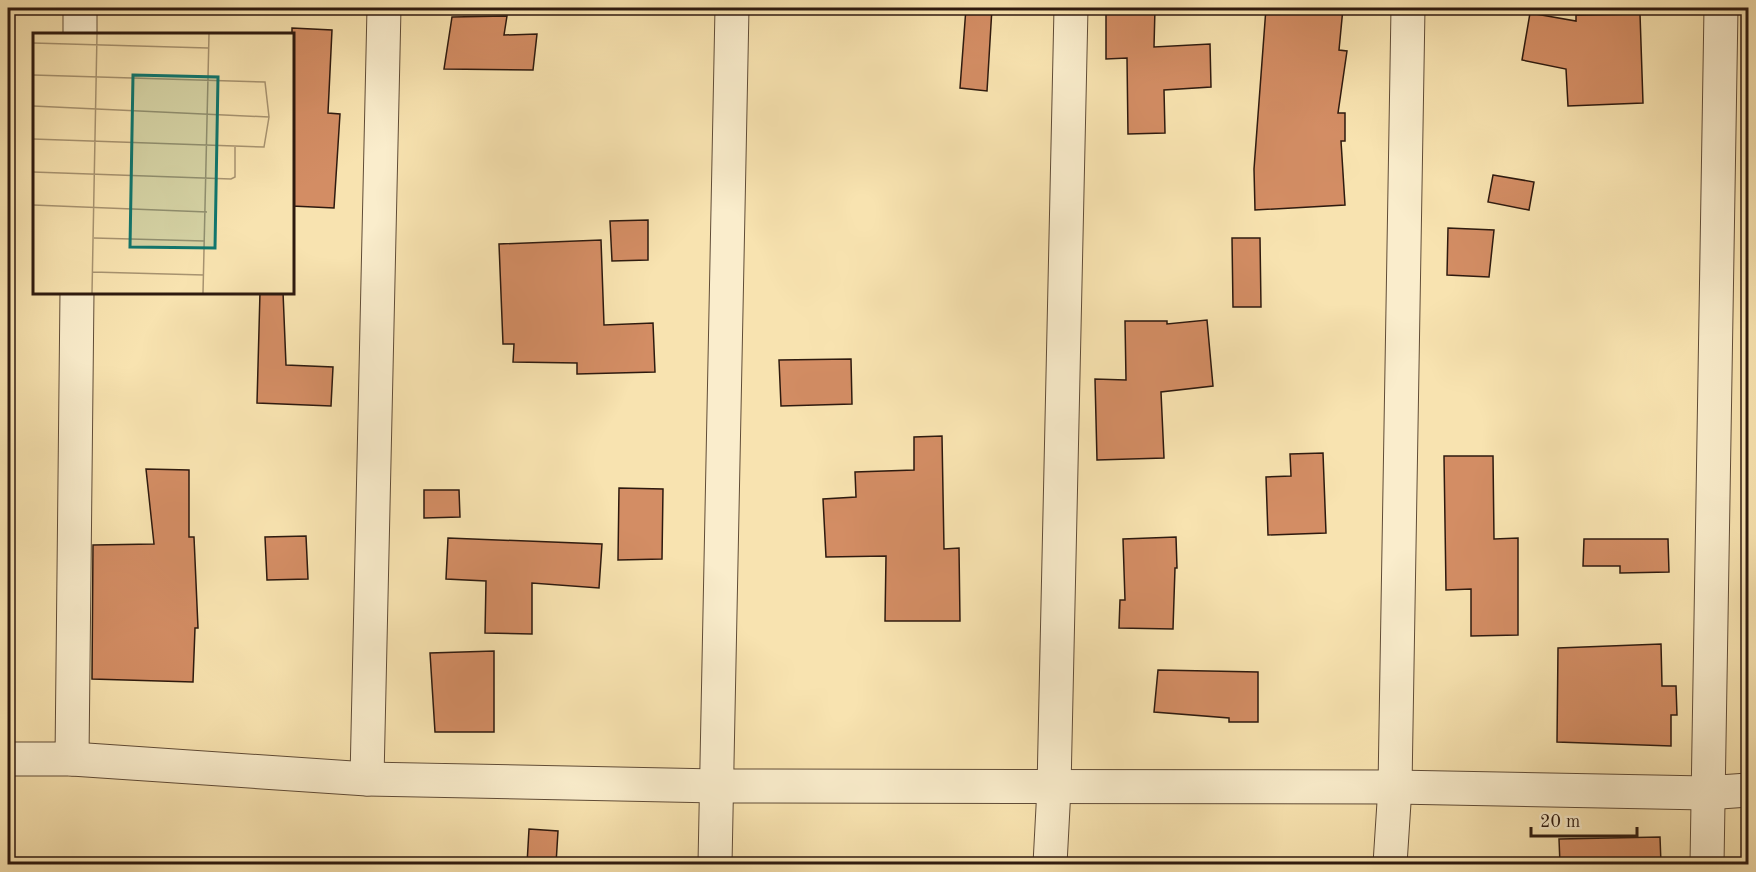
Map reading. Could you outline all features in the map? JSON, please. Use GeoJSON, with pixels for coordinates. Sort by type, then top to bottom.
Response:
{"type":"FeatureCollection","features":[{"type":"Feature","properties":{"kind":"street"},"geometry":{"type":"LineString","coordinates":[[80,8],[80,33]]}},
{"type":"Feature","properties":{"kind":"street"},"geometry":{"type":"LineString","coordinates":[[367,778],[384,8]]}},
{"type":"Feature","properties":{"kind":"street"},"geometry":{"type":"LineString","coordinates":[[715,864],[732,8]]}},
{"type":"Feature","properties":{"kind":"street"},"geometry":{"type":"LineString","coordinates":[[1050,864],[1054,788],[1071,8]]}},
{"type":"Feature","properties":{"kind":"street"},"geometry":{"type":"LineString","coordinates":[[1390,864],[1395,787],[1408,8]]}},
{"type":"Feature","properties":{"kind":"street"},"geometry":{"type":"LineString","coordinates":[[1707,864],[1706,793],[1721,8]]}},
{"type":"Feature","properties":{"kind":"street"},"geometry":{"type":"LineString","coordinates":[[72,759],[77,294]]}},
{"type":"Feature","properties":{"kind":"street"},"geometry":{"type":"LineString","coordinates":[[8,759],[72,759],[367,778],[717,786],[1395,787],[1706,793],[1749,790]]}},
{"type":"Feature","properties":{"kind":"building"},"geometry":{"type":"Polygon","coordinates":[[[966,8],[992,8],[987,91],[960,88],[966,8]]]}},
{"type":"Feature","properties":{"kind":"building"},"geometry":{"type":"Polygon","coordinates":[[[1106,8],[1155,8],[1154,47],[1210,44],[1211,87],[1164,90],[1165,133],[1128,134],[1127,58],[1106,59],[1106,8]]]}},
{"type":"Feature","properties":{"kind":"building"},"geometry":{"type":"Polygon","coordinates":[[[1266,8],[1343,8],[1339,50],[1347,51],[1338,113],[1345,113],[1345,141],[1341,141],[1345,205],[1255,210],[1254,169],[1266,8]]]}},
{"type":"Feature","properties":{"kind":"building"},"geometry":{"type":"Polygon","coordinates":[[[1530,13],[1576,21],[1576,15],[1640,14],[1643,103],[1568,106],[1566,69],[1522,60],[1530,13]]]}},
{"type":"Feature","properties":{"kind":"building"},"geometry":{"type":"Polygon","coordinates":[[[507,16],[504,35],[537,34],[533,70],[444,69],[452,17],[507,16]]]}},
{"type":"Feature","properties":{"kind":"building"},"geometry":{"type":"Polygon","coordinates":[[[292,28],[332,30],[328,113],[340,114],[334,208],[294,206],[294,33],[292,33],[292,28]]]}},
{"type":"Feature","properties":{"kind":"building"},"geometry":{"type":"Polygon","coordinates":[[[1493,175],[1534,182],[1529,210],[1488,202],[1493,175]]]}},
{"type":"Feature","properties":{"kind":"building"},"geometry":{"type":"Polygon","coordinates":[[[648,220],[648,260],[612,261],[610,221],[648,220]]]}},
{"type":"Feature","properties":{"kind":"building"},"geometry":{"type":"Polygon","coordinates":[[[1448,228],[1494,230],[1489,277],[1447,275],[1448,228]]]}},
{"type":"Feature","properties":{"kind":"building"},"geometry":{"type":"Polygon","coordinates":[[[1232,238],[1260,238],[1261,307],[1233,307],[1232,238]]]}},
{"type":"Feature","properties":{"kind":"building"},"geometry":{"type":"Polygon","coordinates":[[[601,240],[604,325],[653,323],[655,372],[577,374],[577,363],[513,362],[514,344],[503,344],[499,244],[601,240]]]}},
{"type":"Feature","properties":{"kind":"building"},"geometry":{"type":"Polygon","coordinates":[[[260,294],[283,294],[286,365],[333,367],[331,406],[257,403],[260,294]]]}},
{"type":"Feature","properties":{"kind":"building"},"geometry":{"type":"Polygon","coordinates":[[[1207,320],[1213,386],[1161,392],[1164,458],[1097,460],[1095,379],[1126,380],[1125,321],[1167,321],[1167,324],[1207,320]]]}},
{"type":"Feature","properties":{"kind":"building"},"geometry":{"type":"Polygon","coordinates":[[[851,359],[852,404],[781,406],[779,360],[851,359]]]}},
{"type":"Feature","properties":{"kind":"building"},"geometry":{"type":"Polygon","coordinates":[[[942,436],[944,549],[959,548],[960,621],[885,621],[886,556],[826,557],[823,499],[856,497],[855,472],[914,470],[914,437],[942,436]]]}},
{"type":"Feature","properties":{"kind":"building"},"geometry":{"type":"Polygon","coordinates":[[[1323,453],[1326,533],[1268,535],[1266,477],[1291,476],[1290,454],[1323,453]]]}},
{"type":"Feature","properties":{"kind":"building"},"geometry":{"type":"Polygon","coordinates":[[[1444,456],[1493,456],[1494,539],[1518,538],[1518,635],[1471,636],[1471,589],[1446,590],[1444,456]]]}},
{"type":"Feature","properties":{"kind":"building"},"geometry":{"type":"Polygon","coordinates":[[[146,469],[189,470],[189,537],[194,537],[198,628],[195,628],[193,682],[92,679],[93,545],[154,544],[146,469]]]}},
{"type":"Feature","properties":{"kind":"building"},"geometry":{"type":"Polygon","coordinates":[[[619,488],[663,489],[662,559],[618,560],[619,488]]]}},
{"type":"Feature","properties":{"kind":"building"},"geometry":{"type":"Polygon","coordinates":[[[424,490],[459,490],[460,517],[424,518],[424,490]]]}},
{"type":"Feature","properties":{"kind":"building"},"geometry":{"type":"Polygon","coordinates":[[[306,536],[308,579],[267,580],[265,537],[306,536]]]}},
{"type":"Feature","properties":{"kind":"building"},"geometry":{"type":"Polygon","coordinates":[[[1176,537],[1177,568],[1175,568],[1173,629],[1119,628],[1120,600],[1125,600],[1123,539],[1176,537]]]}},
{"type":"Feature","properties":{"kind":"building"},"geometry":{"type":"Polygon","coordinates":[[[448,538],[602,544],[599,588],[532,583],[532,634],[485,633],[486,581],[446,579],[448,538]]]}},
{"type":"Feature","properties":{"kind":"building"},"geometry":{"type":"Polygon","coordinates":[[[1584,539],[1668,539],[1669,572],[1620,573],[1620,566],[1583,566],[1584,539]]]}},
{"type":"Feature","properties":{"kind":"building"},"geometry":{"type":"Polygon","coordinates":[[[1661,644],[1662,686],[1676,686],[1677,715],[1671,715],[1671,746],[1557,742],[1558,648],[1661,644]]]}},
{"type":"Feature","properties":{"kind":"building"},"geometry":{"type":"Polygon","coordinates":[[[494,651],[494,732],[435,732],[430,653],[494,651]]]}},
{"type":"Feature","properties":{"kind":"building"},"geometry":{"type":"Polygon","coordinates":[[[1158,670],[1258,672],[1258,722],[1229,722],[1229,718],[1154,712],[1158,670]]]}},
{"type":"Feature","properties":{"kind":"building"},"geometry":{"type":"Polygon","coordinates":[[[529,829],[558,831],[556,864],[527,864],[529,829]]]}},
{"type":"Feature","properties":{"kind":"building"},"geometry":{"type":"Polygon","coordinates":[[[1660,837],[1661,864],[1560,864],[1559,839],[1660,837]]]}}]}
